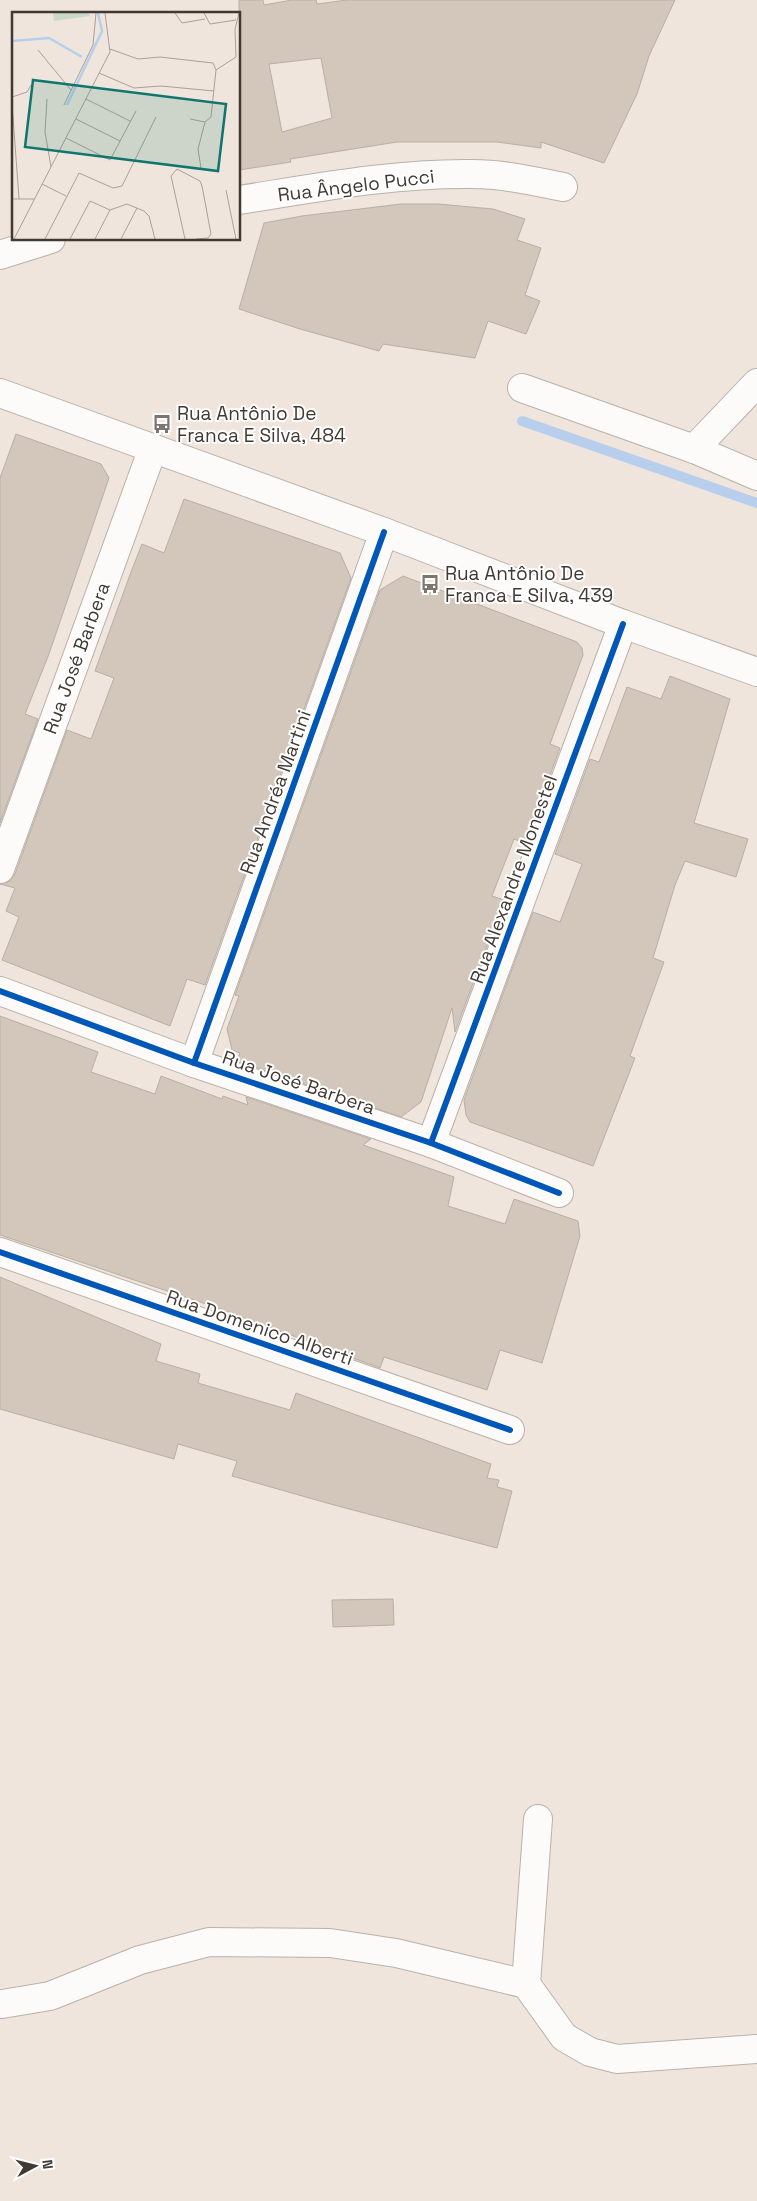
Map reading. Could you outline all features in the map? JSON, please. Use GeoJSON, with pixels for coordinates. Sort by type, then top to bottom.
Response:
{"type":"FeatureCollection","features":[{"type":"Feature","properties":{"kind":"street","name":"Rua Ângelo Pucci"},"geometry":{"type":"LineString","coordinates":[[240,200],[394,176],[474,174],[523,179],[562,187]]}},
{"type":"Feature","properties":{"kind":"street"},"geometry":{"type":"LineString","coordinates":[[0,255],[49,240]]}},
{"type":"Feature","properties":{"kind":"street"},"geometry":{"type":"LineString","coordinates":[[694,449],[757,383]]}},
{"type":"Feature","properties":{"kind":"street"},"geometry":{"type":"LineString","coordinates":[[522,388],[694,449],[757,476]]}},
{"type":"Feature","properties":{"kind":"street"},"geometry":{"type":"LineString","coordinates":[[0,393],[384,532],[623,624],[757,672]]}},
{"type":"Feature","properties":{"kind":"street","name":"Rua José Barbera"},"geometry":{"type":"LineString","coordinates":[[0,869],[153,448]]}},
{"type":"Feature","properties":{"kind":"street","name":"Rua Andréa Martini"},"geometry":{"type":"LineString","coordinates":[[194,1063],[384,532]]}},
{"type":"Feature","properties":{"kind":"street","name":"Rua Alexandre Monestel"},"geometry":{"type":"LineString","coordinates":[[431,1143],[623,624]]}},
{"type":"Feature","properties":{"kind":"street","name":"Rua José Barbera"},"geometry":{"type":"LineString","coordinates":[[0,992],[194,1063],[431,1143],[559,1193]]}},
{"type":"Feature","properties":{"kind":"street","name":"Rua Domenico Alberti"},"geometry":{"type":"LineString","coordinates":[[0,1252],[510,1430]]}},
{"type":"Feature","properties":{"kind":"street"},"geometry":{"type":"LineString","coordinates":[[538,1819],[526,1984],[564,2037],[590,2052],[617,2059],[757,2050]]}},
{"type":"Feature","properties":{"kind":"street"},"geometry":{"type":"LineString","coordinates":[[2,2004],[50,1996],[140,1960],[209,1942],[330,1943],[396,1953],[526,1984]]}},
{"type":"Feature","properties":{"kind":"building"},"geometry":{"type":"Polygon","coordinates":[[[239,0],[263,0],[264,5],[292,0],[316,0],[317,4],[347,0],[675,0],[649,56],[637,94],[604,163],[541,142],[541,148],[497,142],[397,142],[290,159],[291,162],[240,170],[239,0]],[[321,58],[269,64],[282,132],[332,118],[321,58]]]}},
{"type":"Feature","properties":{"kind":"building"},"geometry":{"type":"Polygon","coordinates":[[[401,204],[438,204],[493,209],[525,219],[517,240],[541,248],[525,295],[540,301],[526,334],[488,321],[475,358],[383,344],[379,351],[300,329],[239,309],[264,223],[302,216],[401,204]]]}},
{"type":"Feature","properties":{"kind":"building"},"geometry":{"type":"Polygon","coordinates":[[[16,434],[101,464],[109,478],[49,654],[25,714],[38,719],[0,823],[0,478],[16,434]]]}},
{"type":"Feature","properties":{"kind":"building"},"geometry":{"type":"Polygon","coordinates":[[[184,499],[340,553],[351,578],[205,985],[187,979],[170,1026],[2,960],[19,917],[6,911],[15,888],[0,884],[10,881],[15,874],[67,730],[91,739],[114,678],[95,671],[131,572],[142,544],[164,553],[184,499]]]}},
{"type":"Feature","properties":{"kind":"building"},"geometry":{"type":"Polygon","coordinates":[[[403,576],[577,642],[582,648],[583,655],[550,744],[560,748],[525,843],[514,839],[492,896],[504,900],[455,1032],[452,1008],[421,1102],[401,1117],[237,1061],[240,1053],[232,1050],[227,1029],[239,996],[235,995],[380,590],[403,576]]]}},
{"type":"Feature","properties":{"kind":"building"},"geometry":{"type":"Polygon","coordinates":[[[670,676],[730,699],[694,823],[748,839],[736,877],[685,861],[675,885],[653,958],[664,962],[630,1056],[635,1058],[593,1166],[470,1122],[466,1115],[464,1100],[533,912],[560,922],[582,864],[555,854],[590,759],[599,762],[627,687],[661,699],[670,676]]]}},
{"type":"Feature","properties":{"kind":"building"},"geometry":{"type":"Polygon","coordinates":[[[0,1016],[98,1052],[91,1072],[155,1094],[161,1076],[222,1099],[223,1096],[248,1105],[246,1097],[371,1139],[363,1145],[454,1177],[448,1206],[505,1224],[514,1199],[578,1221],[580,1236],[542,1363],[500,1350],[487,1390],[384,1357],[380,1368],[215,1307],[0,1235],[0,1016]]]}},
{"type":"Feature","properties":{"kind":"building"},"geometry":{"type":"Polygon","coordinates":[[[0,1277],[161,1344],[156,1361],[200,1374],[198,1383],[290,1410],[296,1393],[491,1464],[487,1478],[499,1480],[497,1487],[512,1491],[497,1548],[232,1476],[237,1461],[178,1444],[174,1459],[0,1409],[0,1277]]]}},
{"type":"Feature","properties":{"kind":"building"},"geometry":{"type":"Polygon","coordinates":[[[393,1599],[394,1625],[333,1627],[332,1600],[393,1599]]]}},
{"type":"Feature","properties":{"kind":"waterway"},"geometry":{"type":"LineString","coordinates":[[522,421],[757,503]]}},
{"type":"Feature","properties":{"kind":"cycle path"},"geometry":{"type":"LineString","coordinates":[[194,1063],[384,532]]}},
{"type":"Feature","properties":{"kind":"cycle path"},"geometry":{"type":"LineString","coordinates":[[431,1143],[623,624]]}},
{"type":"Feature","properties":{"kind":"cycle path"},"geometry":{"type":"LineString","coordinates":[[0,991],[194,1063],[431,1143],[559,1193]]}},
{"type":"Feature","properties":{"kind":"cycle path"},"geometry":{"type":"LineString","coordinates":[[0,1252],[510,1430]]}},
{"type":"Feature","properties":{"kind":"place","name":"Rua Antônio De Franca E Silva, 484"},"geometry":{"type":"Point","coordinates":[162,424]}},
{"type":"Feature","properties":{"kind":"place","name":"Rua Antônio De Franca E Silva, 439"},"geometry":{"type":"Point","coordinates":[430,584]}}]}
